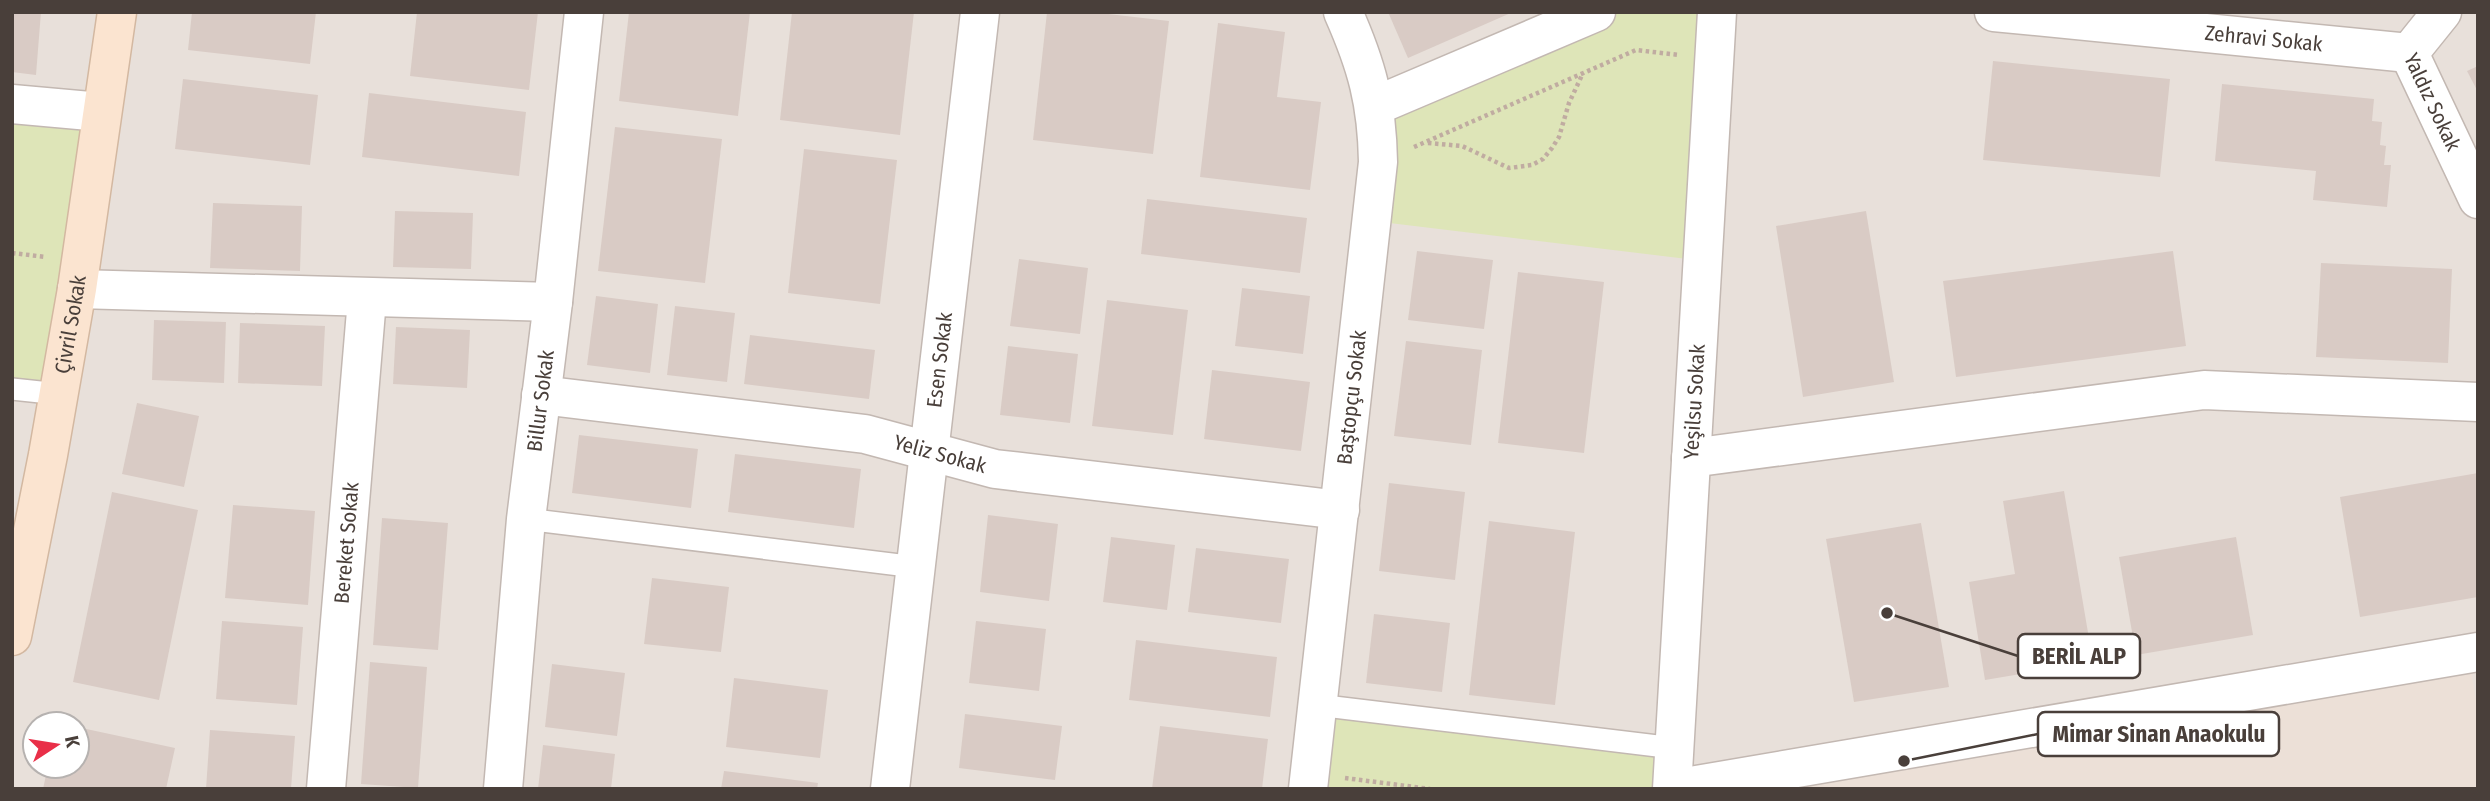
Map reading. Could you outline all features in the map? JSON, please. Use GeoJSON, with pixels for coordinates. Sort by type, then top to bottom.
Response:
{"type":"FeatureCollection","features":[{"type":"Feature","properties":{"kind":"street","name":"Çivril Sokak"},"geometry":{"type":"LineString","coordinates":[[12,636],[77,289],[117,12]]}},
{"type":"Feature","properties":{"kind":"street","name":"Billur Sokak"},"geometry":{"type":"LineString","coordinates":[[503,789],[526,520],[584,12]]}},
{"type":"Feature","properties":{"kind":"street","name":"Esen Sokak"},"geometry":{"type":"LineString","coordinates":[[890,789],[981,12]]}},
{"type":"Feature","properties":{"kind":"street","name":"Baştopçu Sokak"},"geometry":{"type":"LineString","coordinates":[[1309,781],[1378,162],[1375,106],[1360,50],[1343,12]]}},
{"type":"Feature","properties":{"kind":"street"},"geometry":{"type":"LineString","coordinates":[[1375,106],[1596,12]]}},
{"type":"Feature","properties":{"kind":"street","name":"Yeşilsu Sokak"},"geometry":{"type":"LineString","coordinates":[[1672,789],[1717,12]]}},
{"type":"Feature","properties":{"kind":"street","name":"Zehravi Sokak"},"geometry":{"type":"LineString","coordinates":[[1994,12],[2409,53]]}},
{"type":"Feature","properties":{"kind":"street","name":"Yaldız Sokak"},"geometry":{"type":"LineString","coordinates":[[2442,12],[2409,53],[2478,199]]}},
{"type":"Feature","properties":{"kind":"street"},"geometry":{"type":"LineString","coordinates":[[12,104],[102,112]]}},
{"type":"Feature","properties":{"kind":"street"},"geometry":{"type":"LineString","coordinates":[[77,289],[553,302]]}},
{"type":"Feature","properties":{"kind":"street","name":"Bereket Sokak"},"geometry":{"type":"LineString","coordinates":[[326,789],[368,299]]}},
{"type":"Feature","properties":{"kind":"street"},"geometry":{"type":"LineString","coordinates":[[1691,458],[2204,390],[2478,402]]}},
{"type":"Feature","properties":{"kind":"street","name":"Yeliz Sokak"},"geometry":{"type":"LineString","coordinates":[[541,395],[865,434],[995,469],[1340,510]]}},
{"type":"Feature","properties":{"kind":"street"},"geometry":{"type":"LineString","coordinates":[[1672,789],[2478,652]]}},
{"type":"Feature","properties":{"kind":"lane"},"geometry":{"type":"LineString","coordinates":[[12,390],[59,394]]}},
{"type":"Feature","properties":{"kind":"lane"},"geometry":{"type":"LineString","coordinates":[[526,520],[916,567]]}},
{"type":"Feature","properties":{"kind":"lane"},"geometry":{"type":"LineString","coordinates":[[1317,705],[1674,748]]}},
{"type":"Feature","properties":{"kind":"path"},"geometry":{"type":"LineString","coordinates":[[1378,162],[1636,50],[1715,59]]}},
{"type":"Feature","properties":{"kind":"path"},"geometry":{"type":"LineString","coordinates":[[1424,143],[1462,146],[1509,168],[1532,164],[1543,159],[1559,137],[1569,103],[1584,72]]}},
{"type":"Feature","properties":{"kind":"path"},"geometry":{"type":"LineString","coordinates":[[1309,781],[1430,789]]}},
{"type":"Feature","properties":{"kind":"shaded area"},"geometry":{"type":"Polygon","coordinates":[[[12,12],[2478,12],[2478,789],[12,789],[12,12]]]}},
{"type":"Feature","properties":{"kind":"shaded area"},"geometry":{"type":"Polygon","coordinates":[[[2468,654],[2478,712],[2478,789],[1721,789],[2468,654]]]}},
{"type":"Feature","properties":{"kind":"green space"},"geometry":{"type":"Polygon","coordinates":[[[1596,12],[1717,12],[1704,261],[1373,221],[1375,106],[1596,12]]]}},
{"type":"Feature","properties":{"kind":"green space"},"geometry":{"type":"Polygon","coordinates":[[[12,104],[101,112],[59,394],[12,389],[12,104]]]}},
{"type":"Feature","properties":{"kind":"green space"},"geometry":{"type":"Polygon","coordinates":[[[1317,705],[1674,748],[1672,789],[1308,789],[1317,705]]]}},
{"type":"Feature","properties":{"kind":"building"},"geometry":{"type":"Polygon","coordinates":[[[12,12],[41,12],[36,75],[12,72],[12,12]]]}},
{"type":"Feature","properties":{"kind":"building"},"geometry":{"type":"Polygon","coordinates":[[[192,12],[316,12],[310,64],[188,50],[192,12]]]}},
{"type":"Feature","properties":{"kind":"building"},"geometry":{"type":"Polygon","coordinates":[[[417,12],[538,12],[529,90],[410,76],[417,12]]]}},
{"type":"Feature","properties":{"kind":"building"},"geometry":{"type":"Polygon","coordinates":[[[629,12],[750,12],[738,116],[619,101],[629,12]]]}},
{"type":"Feature","properties":{"kind":"building"},"geometry":{"type":"Polygon","coordinates":[[[792,12],[914,12],[900,135],[780,120],[792,12]]]}},
{"type":"Feature","properties":{"kind":"building"},"geometry":{"type":"Polygon","coordinates":[[[1047,12],[1091,12],[1169,21],[1153,154],[1033,140],[1047,12]]]}},
{"type":"Feature","properties":{"kind":"building"},"geometry":{"type":"Polygon","coordinates":[[[1388,12],[1513,12],[1408,58],[1388,12]]]}},
{"type":"Feature","properties":{"kind":"building"},"geometry":{"type":"Polygon","coordinates":[[[1218,23],[1285,32],[1277,97],[1321,102],[1310,190],[1200,177],[1218,23]]]}},
{"type":"Feature","properties":{"kind":"building"},"geometry":{"type":"Polygon","coordinates":[[[1993,61],[2170,79],[2160,177],[1983,160],[1993,61]]]}},
{"type":"Feature","properties":{"kind":"building"},"geometry":{"type":"Polygon","coordinates":[[[2478,66],[2478,92],[2467,71],[2478,66]]]}},
{"type":"Feature","properties":{"kind":"building"},"geometry":{"type":"Polygon","coordinates":[[[183,79],[318,95],[310,165],[175,149],[183,79]]]}},
{"type":"Feature","properties":{"kind":"building"},"geometry":{"type":"Polygon","coordinates":[[[2222,84],[2374,99],[2372,121],[2382,122],[2380,145],[2386,146],[2384,165],[2391,165],[2387,207],[2313,200],[2316,171],[2215,161],[2222,84]]]}},
{"type":"Feature","properties":{"kind":"building"},"geometry":{"type":"Polygon","coordinates":[[[369,93],[526,112],[519,176],[362,157],[369,93]]]}},
{"type":"Feature","properties":{"kind":"building"},"geometry":{"type":"Polygon","coordinates":[[[615,127],[722,139],[705,283],[598,271],[615,127]]]}},
{"type":"Feature","properties":{"kind":"building"},"geometry":{"type":"Polygon","coordinates":[[[804,149],[897,160],[880,304],[788,293],[804,149]]]}},
{"type":"Feature","properties":{"kind":"building"},"geometry":{"type":"Polygon","coordinates":[[[1147,199],[1307,218],[1300,273],[1141,254],[1147,199]]]}},
{"type":"Feature","properties":{"kind":"building"},"geometry":{"type":"Polygon","coordinates":[[[213,203],[302,206],[300,271],[210,268],[213,203]]]}},
{"type":"Feature","properties":{"kind":"building"},"geometry":{"type":"Polygon","coordinates":[[[395,211],[473,213],[471,269],[393,267],[395,211]]]}},
{"type":"Feature","properties":{"kind":"building"},"geometry":{"type":"Polygon","coordinates":[[[1866,211],[1894,382],[1803,397],[1776,226],[1866,211]]]}},
{"type":"Feature","properties":{"kind":"building"},"geometry":{"type":"Polygon","coordinates":[[[1417,251],[1493,260],[1484,329],[1408,320],[1417,251]]]}},
{"type":"Feature","properties":{"kind":"building"},"geometry":{"type":"Polygon","coordinates":[[[2173,251],[2186,346],[1956,377],[1943,281],[2173,251]]]}},
{"type":"Feature","properties":{"kind":"building"},"geometry":{"type":"Polygon","coordinates":[[[1019,259],[1088,268],[1080,334],[1010,326],[1019,259]]]}},
{"type":"Feature","properties":{"kind":"building"},"geometry":{"type":"Polygon","coordinates":[[[2321,263],[2452,269],[2448,363],[2316,357],[2321,263]]]}},
{"type":"Feature","properties":{"kind":"building"},"geometry":{"type":"Polygon","coordinates":[[[1518,272],[1604,282],[1584,453],[1498,443],[1518,272]]]}},
{"type":"Feature","properties":{"kind":"building"},"geometry":{"type":"Polygon","coordinates":[[[1242,288],[1310,296],[1303,354],[1235,346],[1242,288]]]}},
{"type":"Feature","properties":{"kind":"building"},"geometry":{"type":"Polygon","coordinates":[[[596,296],[658,304],[650,373],[587,365],[596,296]]]}},
{"type":"Feature","properties":{"kind":"building"},"geometry":{"type":"Polygon","coordinates":[[[1107,300],[1188,310],[1173,435],[1092,426],[1107,300]]]}},
{"type":"Feature","properties":{"kind":"building"},"geometry":{"type":"Polygon","coordinates":[[[675,306],[735,313],[727,382],[667,375],[675,306]]]}},
{"type":"Feature","properties":{"kind":"building"},"geometry":{"type":"Polygon","coordinates":[[[154,320],[226,322],[224,383],[152,380],[154,320]]]}},
{"type":"Feature","properties":{"kind":"building"},"geometry":{"type":"Polygon","coordinates":[[[240,323],[325,326],[322,386],[238,383],[240,323]]]}},
{"type":"Feature","properties":{"kind":"building"},"geometry":{"type":"Polygon","coordinates":[[[396,327],[470,330],[467,388],[393,384],[396,327]]]}},
{"type":"Feature","properties":{"kind":"building"},"geometry":{"type":"Polygon","coordinates":[[[750,335],[875,350],[869,399],[744,384],[750,335]]]}},
{"type":"Feature","properties":{"kind":"building"},"geometry":{"type":"Polygon","coordinates":[[[1406,341],[1482,350],[1471,445],[1394,436],[1406,341]]]}},
{"type":"Feature","properties":{"kind":"building"},"geometry":{"type":"Polygon","coordinates":[[[1008,346],[1078,354],[1070,423],[1000,415],[1008,346]]]}},
{"type":"Feature","properties":{"kind":"building"},"geometry":{"type":"Polygon","coordinates":[[[1212,370],[1310,382],[1301,451],[1204,439],[1212,370]]]}},
{"type":"Feature","properties":{"kind":"building"},"geometry":{"type":"Polygon","coordinates":[[[137,403],[199,416],[184,487],[122,474],[137,403]]]}},
{"type":"Feature","properties":{"kind":"building"},"geometry":{"type":"Polygon","coordinates":[[[579,435],[698,449],[691,508],[572,493],[579,435]]]}},
{"type":"Feature","properties":{"kind":"building"},"geometry":{"type":"Polygon","coordinates":[[[735,454],[861,469],[854,528],[728,512],[735,454]]]}},
{"type":"Feature","properties":{"kind":"building"},"geometry":{"type":"Polygon","coordinates":[[[2478,473],[2478,597],[2360,617],[2340,497],[2478,473]]]}},
{"type":"Feature","properties":{"kind":"building"},"geometry":{"type":"Polygon","coordinates":[[[1389,483],[1465,492],[1455,580],[1379,571],[1389,483]]]}},
{"type":"Feature","properties":{"kind":"building"},"geometry":{"type":"Polygon","coordinates":[[[2064,491],[2093,662],[1985,680],[1969,582],[2015,574],[2003,501],[2064,491]]]}},
{"type":"Feature","properties":{"kind":"building"},"geometry":{"type":"Polygon","coordinates":[[[112,492],[198,510],[159,700],[73,682],[112,492]]]}},
{"type":"Feature","properties":{"kind":"building"},"geometry":{"type":"Polygon","coordinates":[[[233,505],[315,511],[308,605],[225,598],[233,505]]]}},
{"type":"Feature","properties":{"kind":"building"},"geometry":{"type":"Polygon","coordinates":[[[988,515],[1058,524],[1049,601],[980,592],[988,515]]]}},
{"type":"Feature","properties":{"kind":"building"},"geometry":{"type":"Polygon","coordinates":[[[382,518],[448,523],[438,650],[373,645],[382,518]]]}},
{"type":"Feature","properties":{"kind":"building"},"geometry":{"type":"Polygon","coordinates":[[[1489,521],[1575,532],[1555,705],[1469,695],[1489,521]]]}},
{"type":"Feature","properties":{"kind":"building"},"geometry":{"type":"Polygon","coordinates":[[[1921,523],[1949,687],[1854,702],[1826,539],[1921,523]]]}},
{"type":"Feature","properties":{"kind":"building"},"geometry":{"type":"Polygon","coordinates":[[[1111,537],[1175,545],[1167,610],[1103,602],[1111,537]]]}},
{"type":"Feature","properties":{"kind":"building"},"geometry":{"type":"Polygon","coordinates":[[[2236,537],[2253,635],[2136,655],[2119,557],[2236,537]]]}},
{"type":"Feature","properties":{"kind":"building"},"geometry":{"type":"Polygon","coordinates":[[[1196,548],[1289,559],[1281,623],[1188,612],[1196,548]]]}},
{"type":"Feature","properties":{"kind":"building"},"geometry":{"type":"Polygon","coordinates":[[[652,578],[729,587],[721,652],[644,644],[652,578]]]}},
{"type":"Feature","properties":{"kind":"building"},"geometry":{"type":"Polygon","coordinates":[[[1374,614],[1450,623],[1442,692],[1366,683],[1374,614]]]}},
{"type":"Feature","properties":{"kind":"building"},"geometry":{"type":"Polygon","coordinates":[[[222,621],[303,627],[297,705],[216,699],[222,621]]]}},
{"type":"Feature","properties":{"kind":"building"},"geometry":{"type":"Polygon","coordinates":[[[976,621],[1046,629],[1039,691],[969,683],[976,621]]]}},
{"type":"Feature","properties":{"kind":"building"},"geometry":{"type":"Polygon","coordinates":[[[1136,640],[1277,657],[1270,717],[1129,700],[1136,640]]]}},
{"type":"Feature","properties":{"kind":"building"},"geometry":{"type":"Polygon","coordinates":[[[370,662],[427,667],[418,788],[361,784],[370,662]]]}},
{"type":"Feature","properties":{"kind":"building"},"geometry":{"type":"Polygon","coordinates":[[[552,664],[625,673],[617,736],[545,727],[552,664]]]}},
{"type":"Feature","properties":{"kind":"building"},"geometry":{"type":"Polygon","coordinates":[[[734,678],[828,690],[820,758],[726,747],[734,678]]]}},
{"type":"Feature","properties":{"kind":"building"},"geometry":{"type":"Polygon","coordinates":[[[965,714],[1062,726],[1055,780],[959,768],[965,714]]]}},
{"type":"Feature","properties":{"kind":"building"},"geometry":{"type":"Polygon","coordinates":[[[1160,726],[1268,739],[1262,789],[1152,789],[1160,726]]]}},
{"type":"Feature","properties":{"kind":"building"},"geometry":{"type":"Polygon","coordinates":[[[91,730],[175,748],[166,789],[43,789],[45,780],[91,780],[91,730]]]}},
{"type":"Feature","properties":{"kind":"building"},"geometry":{"type":"Polygon","coordinates":[[[210,730],[295,736],[291,789],[206,789],[210,730]]]}},
{"type":"Feature","properties":{"kind":"building"},"geometry":{"type":"Polygon","coordinates":[[[543,745],[615,754],[611,789],[538,789],[543,745]]]}},
{"type":"Feature","properties":{"kind":"building"},"geometry":{"type":"Polygon","coordinates":[[[724,771],[818,783],[817,789],[721,789],[724,771]]]}},
{"type":"Feature","properties":{"kind":"place","name":"BERİL ALP"},"geometry":{"type":"Point","coordinates":[1887,613]}},
{"type":"Feature","properties":{"kind":"place","name":"Mimar Sinan Anaokulu"},"geometry":{"type":"Point","coordinates":[1904,761]}}]}
